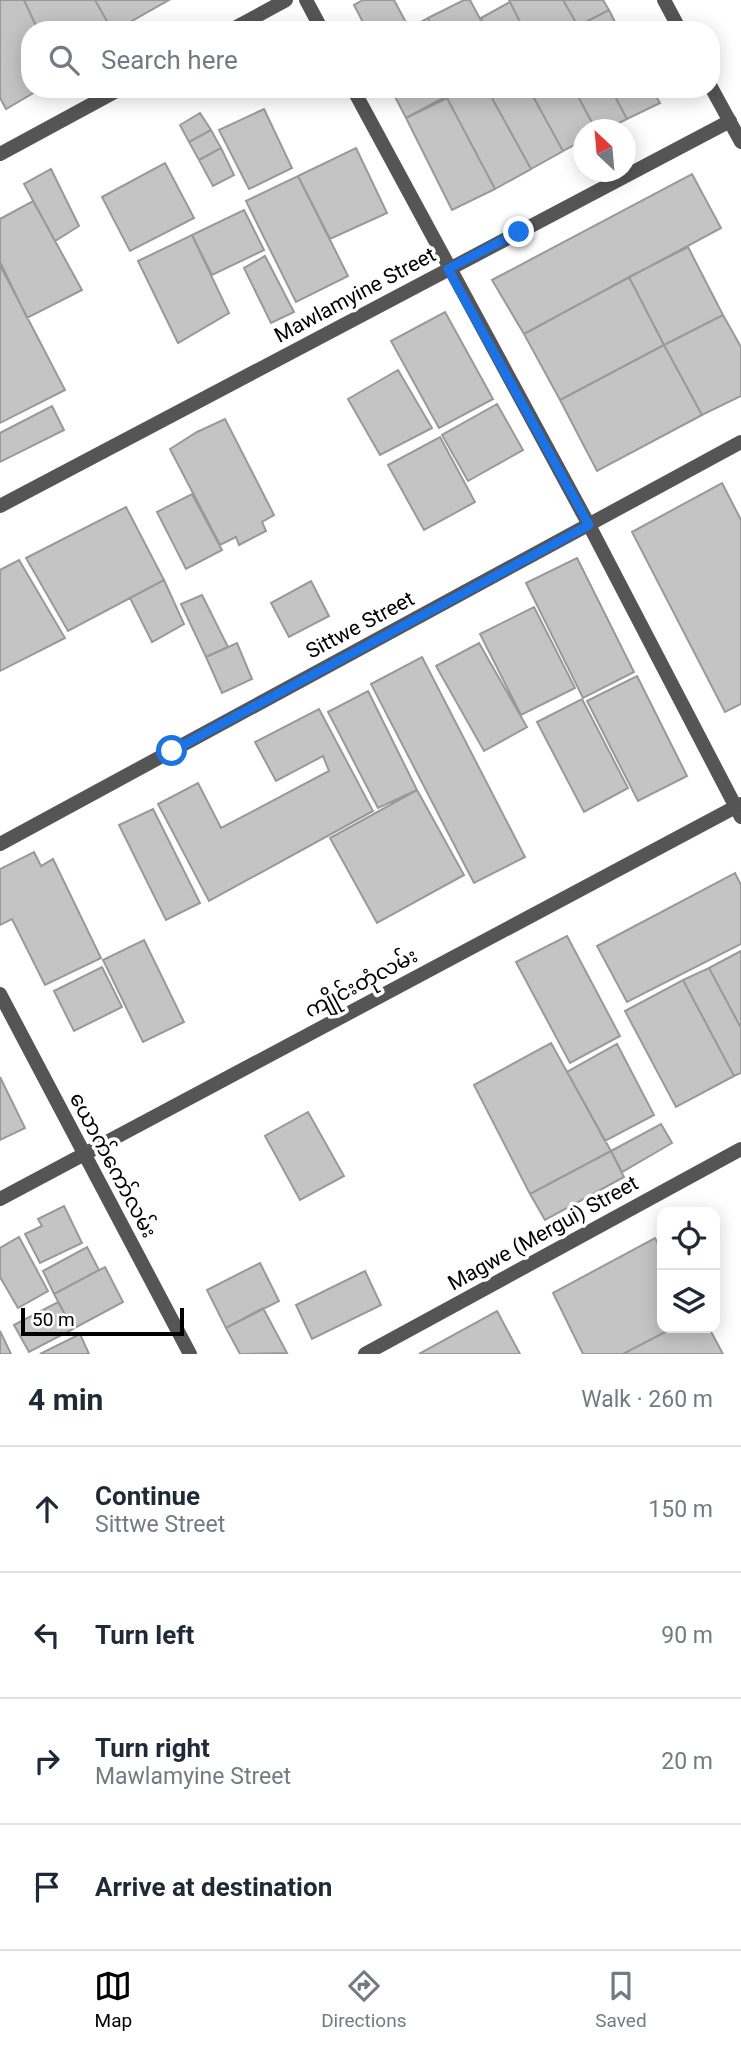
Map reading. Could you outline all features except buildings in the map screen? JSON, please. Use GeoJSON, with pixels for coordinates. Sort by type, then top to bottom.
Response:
{"type":"FeatureCollection","features":[{"type":"Feature","properties":{"kind":"street"},"geometry":{"type":"LineString","coordinates":[[248,21],[286,0]]}},
{"type":"Feature","properties":{"kind":"street"},"geometry":{"type":"LineString","coordinates":[[306,0],[317,21]]}},
{"type":"Feature","properties":{"kind":"street"},"geometry":{"type":"LineString","coordinates":[[664,0],[676,21]]}},
{"type":"Feature","properties":{"kind":"street"},"geometry":{"type":"LineString","coordinates":[[0,154],[103,98]]}},
{"type":"Feature","properties":{"kind":"street"},"geometry":{"type":"LineString","coordinates":[[358,98],[739,809]]}},
{"type":"Feature","properties":{"kind":"street"},"geometry":{"type":"LineString","coordinates":[[717,98],[741,142]]}},
{"type":"Feature","properties":{"kind":"street","name":"Mawlamyine Street"},"geometry":{"type":"LineString","coordinates":[[0,506],[730,121]]}},
{"type":"Feature","properties":{"kind":"street","name":"Sittwe Street"},"geometry":{"type":"LineString","coordinates":[[0,844],[741,442]]}},
{"type":"Feature","properties":{"kind":"street","name":"ကျိုင်းတုံလမ်း"},"geometry":{"type":"LineString","coordinates":[[0,1199],[739,809]]}},
{"type":"Feature","properties":{"kind":"street","name":"ယောက်ကော်လမ်း"},"geometry":{"type":"LineString","coordinates":[[0,994],[190,1354]]}},
{"type":"Feature","properties":{"kind":"street","name":"Magwe (Mergui) Street"},"geometry":{"type":"LineString","coordinates":[[365,1354],[741,1149]]}},
{"type":"Feature","properties":{"kind":"route"},"geometry":{"type":"LineString","coordinates":[[172,751],[589,525],[448,269],[519,232]]}}]}
